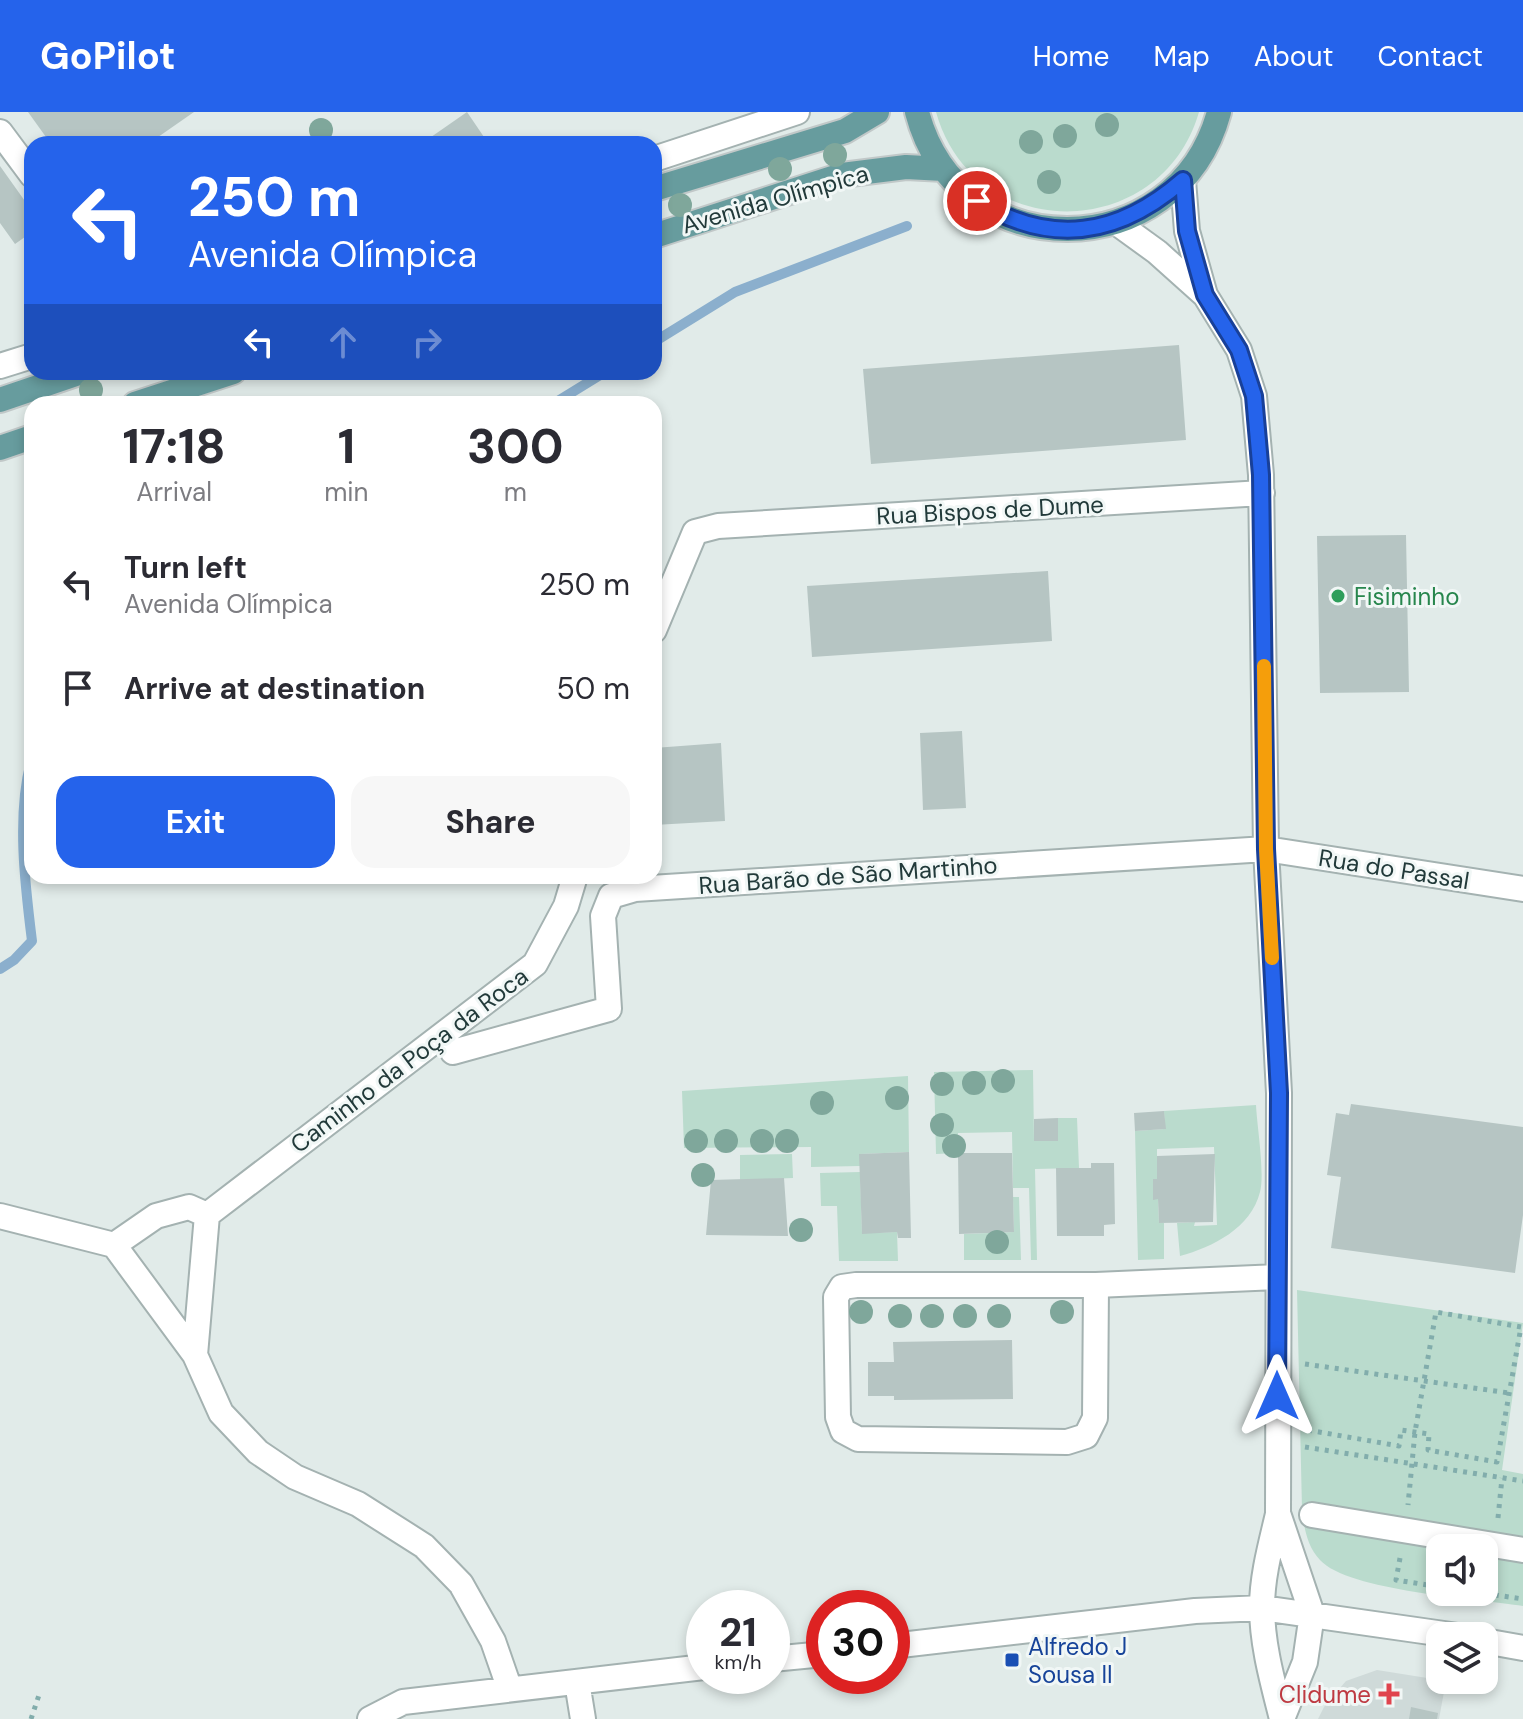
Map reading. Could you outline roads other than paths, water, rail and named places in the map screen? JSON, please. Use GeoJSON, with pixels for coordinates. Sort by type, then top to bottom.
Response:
{"type":"FeatureCollection","features":[{"type":"Feature","properties":{"kind":"main road","name":"Avenida Olímpica"},"geometry":{"type":"LineString","coordinates":[[662,187],[845,131],[877,112]]}},
{"type":"Feature","properties":{"kind":"main road"},"geometry":{"type":"LineString","coordinates":[[917,112],[930,148],[944,169],[977,201],[1017,222],[1061,230],[1117,223],[1158,202],[1183,180],[1207,145],[1219,112]]}},
{"type":"Feature","properties":{"kind":"main road","name":"Avenida Olímpica"},"geometry":{"type":"LineString","coordinates":[[662,233],[842,175],[906,167],[944,169]]}},
{"type":"Feature","properties":{"kind":"main road"},"geometry":{"type":"LineString","coordinates":[[0,400],[59,380]]}},
{"type":"Feature","properties":{"kind":"main road"},"geometry":{"type":"LineString","coordinates":[[160,396],[208,380]]}},
{"type":"Feature","properties":{"kind":"main road"},"geometry":{"type":"LineString","coordinates":[[0,448],[24,440]]}},
{"type":"Feature","properties":{"kind":"street"},"geometry":{"type":"LineString","coordinates":[[662,156],[797,112]]}},
{"type":"Feature","properties":{"kind":"street"},"geometry":{"type":"LineString","coordinates":[[0,132],[24,164]]}},
{"type":"Feature","properties":{"kind":"street"},"geometry":{"type":"LineString","coordinates":[[1183,180],[1187,231],[1205,295],[1239,350],[1254,396],[1262,493],[1266,849],[1279,1093],[1278,1514],[1262,1608],[1268,1661],[1282,1719]]}},
{"type":"Feature","properties":{"kind":"street"},"geometry":{"type":"LineString","coordinates":[[1117,223],[1157,252],[1205,295]]}},
{"type":"Feature","properties":{"kind":"street"},"geometry":{"type":"LineString","coordinates":[[0,366],[24,358]]}},
{"type":"Feature","properties":{"kind":"street","name":"Rua Bispos de Dume"},"geometry":{"type":"LineString","coordinates":[[662,611],[695,532],[718,526],[1262,493]]}},
{"type":"Feature","properties":{"kind":"street","name":"Rua do Passal"},"geometry":{"type":"LineString","coordinates":[[1266,849],[1523,889]]}},
{"type":"Feature","properties":{"kind":"street","name":"Rua Barão de São Martinho"},"geometry":{"type":"LineString","coordinates":[[453,1052],[609,1009],[603,916],[611,896],[635,889],[1266,849]]}},
{"type":"Feature","properties":{"kind":"street","name":"Caminho da Poça da Roca"},"geometry":{"type":"LineString","coordinates":[[207,1215],[535,964],[566,906],[573,884]]}},
{"type":"Feature","properties":{"kind":"street"},"geometry":{"type":"LineString","coordinates":[[114,1245],[156,1216],[189,1207],[207,1215],[195,1355]]}},
{"type":"Feature","properties":{"kind":"street"},"geometry":{"type":"LineString","coordinates":[[0,1216],[114,1245],[195,1355],[221,1413],[258,1452],[295,1477],[358,1504],[424,1546],[461,1584],[493,1641],[509,1687]]}},
{"type":"Feature","properties":{"kind":"street"},"geometry":{"type":"LineString","coordinates":[[1096,1285],[1095,1418],[1086,1436],[1067,1442],[858,1439],[843,1431],[838,1417],[836,1297],[842,1287],[1096,1285],[1277,1277]]}},
{"type":"Feature","properties":{"kind":"street"},"geometry":{"type":"LineString","coordinates":[[1278,1514],[1312,1614],[1305,1662],[1282,1719]]}},
{"type":"Feature","properties":{"kind":"street"},"geometry":{"type":"LineString","coordinates":[[1312,1515],[1523,1550]]}},
{"type":"Feature","properties":{"kind":"street"},"geometry":{"type":"LineString","coordinates":[[910,1644],[1195,1611],[1262,1608],[1426,1631]]}},
{"type":"Feature","properties":{"kind":"street"},"geometry":{"type":"LineString","coordinates":[[1498,1644],[1523,1648]]}},
{"type":"Feature","properties":{"kind":"street"},"geometry":{"type":"LineString","coordinates":[[370,1719],[403,1702],[509,1687],[686,1669]]}},
{"type":"Feature","properties":{"kind":"street"},"geometry":{"type":"LineString","coordinates":[[577,1682],[583,1719]]}},
{"type":"Feature","properties":{"kind":"waterway"},"geometry":{"type":"LineString","coordinates":[[662,337],[735,292],[907,226]]}},
{"type":"Feature","properties":{"kind":"waterway"},"geometry":{"type":"LineString","coordinates":[[566,396],[592,380]]}},
{"type":"Feature","properties":{"kind":"waterway"},"geometry":{"type":"LineString","coordinates":[[24,802],[24,849]]}},
{"type":"Feature","properties":{"kind":"waterway"},"geometry":{"type":"LineString","coordinates":[[0,969],[14,960],[32,941],[26,884]]}},
{"type":"Feature","properties":{"kind":"place","name":"Fisiminho"},"geometry":{"type":"Point","coordinates":[1338,596]}},
{"type":"Feature","properties":{"kind":"place","name":"Alfredo J Sousa II"},"geometry":{"type":"Point","coordinates":[1012,1660]}},
{"type":"Feature","properties":{"kind":"place","name":"Clidume"},"geometry":{"type":"Point","coordinates":[1389,1694]}}]}
